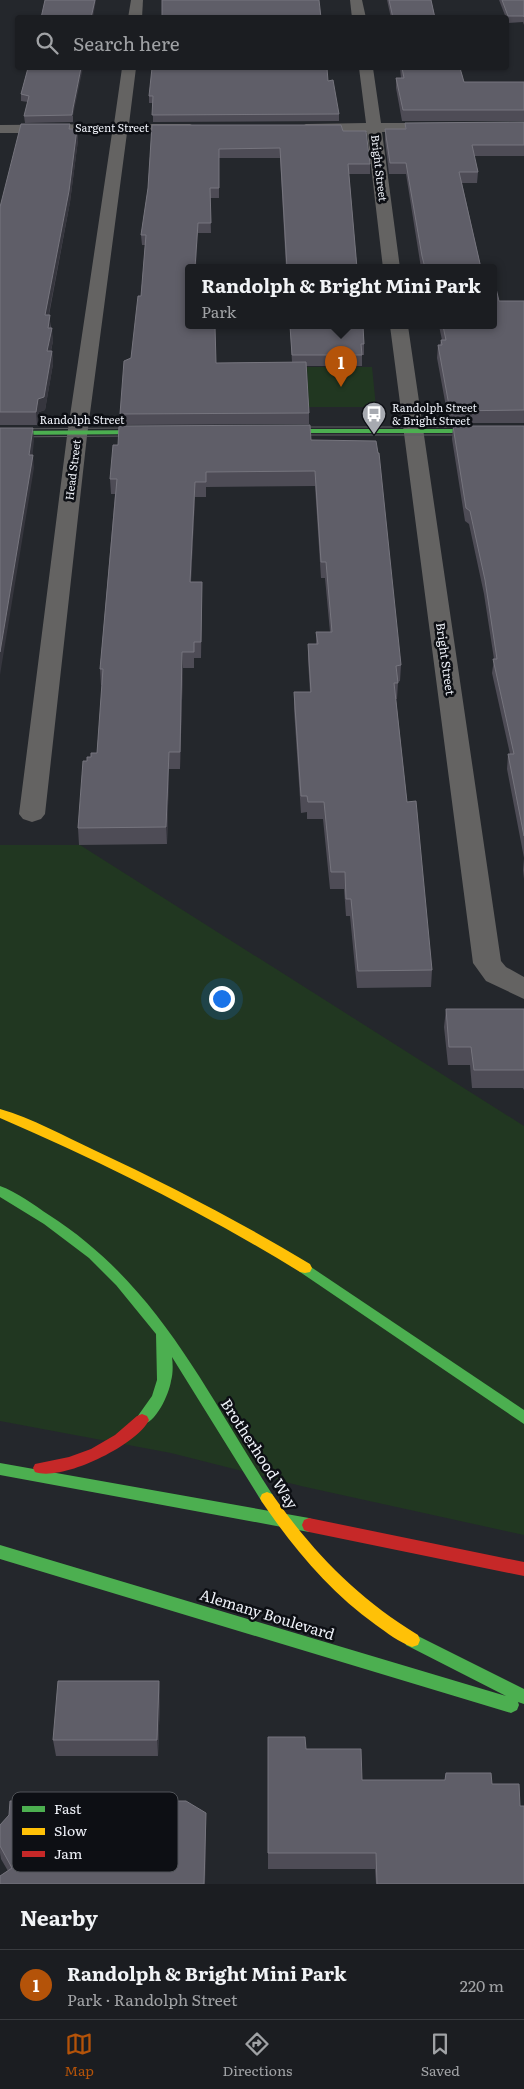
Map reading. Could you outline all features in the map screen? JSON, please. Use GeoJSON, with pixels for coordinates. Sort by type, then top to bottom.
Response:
{"type":"FeatureCollection","features":[{"type":"Feature","properties":{"kind":"main road"},"geometry":{"type":"LineString","coordinates":[[265,432],[524,430]]}},
{"type":"Feature","properties":{"kind":"main road","name":"Randolph Street"},"geometry":{"type":"LineString","coordinates":[[0,433],[166,432]]}},
{"type":"Feature","properties":{"kind":"main road"},"geometry":{"type":"LineString","coordinates":[[0,1113],[72,1143],[151,1181],[231,1224],[306,1269],[524,1418]]}},
{"type":"Feature","properties":{"kind":"main road","name":"Brotherhood Way"},"geometry":{"type":"LineString","coordinates":[[0,1191],[72,1236],[106,1265],[136,1298],[163,1333],[282,1519],[309,1555],[340,1588],[380,1621],[424,1648],[524,1697]]}},
{"type":"Feature","properties":{"kind":"main road"},"geometry":{"type":"LineString","coordinates":[[5,1470],[63,1466],[92,1458],[116,1446],[132,1432],[154,1406],[166,1380],[163,1333]]}},
{"type":"Feature","properties":{"kind":"main road"},"geometry":{"type":"LineString","coordinates":[[5,1470],[282,1519],[524,1569]]}},
{"type":"Feature","properties":{"kind":"main road","name":"Alemany Boulevard"},"geometry":{"type":"LineString","coordinates":[[0,1552],[173,1602],[524,1709]]}},
{"type":"Feature","properties":{"kind":"street"},"geometry":{"type":"LineString","coordinates":[[135,15],[137,0]]}},
{"type":"Feature","properties":{"kind":"street"},"geometry":{"type":"LineString","coordinates":[[356,0],[358,15]]}},
{"type":"Feature","properties":{"kind":"street","name":"Head Street"},"geometry":{"type":"LineString","coordinates":[[32,814],[77,432],[128,70]]}},
{"type":"Feature","properties":{"kind":"street","name":"Bright Street"},"geometry":{"type":"LineString","coordinates":[[366,70],[391,264]]}},
{"type":"Feature","properties":{"kind":"street"},"geometry":{"type":"LineString","coordinates":[[295,128],[455,127]]}},
{"type":"Feature","properties":{"kind":"street","name":"Sargent Street"},"geometry":{"type":"LineString","coordinates":[[0,128],[208,128]]}},
{"type":"Feature","properties":{"kind":"street","name":"Bright Street"},"geometry":{"type":"LineString","coordinates":[[399,329],[487,963],[496,974],[517,986]]}},
{"type":"Feature","properties":{"kind":"green space"},"geometry":{"type":"Polygon","coordinates":[[[307,367],[372,367],[376,407],[309,407],[307,367]]]}},
{"type":"Feature","properties":{"kind":"green space"},"geometry":{"type":"Polygon","coordinates":[[[0,845],[80,845],[524,1126],[524,1535],[301,1486],[171,1453],[0,1421],[0,845]]]}},
{"type":"Feature","properties":{"kind":"building"},"geometry":{"type":"Polygon","coordinates":[[[45,0],[95,0],[92,15],[42,15],[45,0]]]}},
{"type":"Feature","properties":{"kind":"building"},"geometry":{"type":"Polygon","coordinates":[[[162,0],[319,0],[321,15],[162,15],[162,0]]]}},
{"type":"Feature","properties":{"kind":"building"},"geometry":{"type":"Polygon","coordinates":[[[389,0],[431,0],[434,15],[392,15],[389,0]]]}},
{"type":"Feature","properties":{"kind":"building"},"geometry":{"type":"Polygon","coordinates":[[[502,0],[524,0],[524,16],[508,15],[502,0]]]}},
{"type":"Feature","properties":{"kind":"building"},"geometry":{"type":"Polygon","coordinates":[[[27,70],[81,70],[72,115],[24,116],[29,96],[21,94],[27,70]]]}},
{"type":"Feature","properties":{"kind":"building"},"geometry":{"type":"Polygon","coordinates":[[[152,70],[327,70],[328,81],[333,80],[339,114],[152,115],[153,96],[149,96],[152,70]]]}},
{"type":"Feature","properties":{"kind":"building"},"geometry":{"type":"Polygon","coordinates":[[[402,70],[461,70],[464,82],[524,82],[524,110],[403,110],[396,78],[404,78],[402,70]]]}},
{"type":"Feature","properties":{"kind":"building"},"geometry":{"type":"Polygon","coordinates":[[[524,122],[524,145],[472,145],[478,172],[459,172],[480,264],[424,264],[406,163],[390,163],[385,129],[406,129],[405,123],[524,122]]]}},
{"type":"Feature","properties":{"kind":"building"},"geometry":{"type":"Polygon","coordinates":[[[21,124],[70,124],[69,129],[77,129],[69,191],[45,315],[50,315],[48,328],[52,328],[47,351],[52,351],[44,397],[38,399],[36,412],[0,412],[0,207],[21,124]]]}},
{"type":"Feature","properties":{"kind":"building"},"geometry":{"type":"Polygon","coordinates":[[[152,125],[341,125],[343,131],[366,131],[370,164],[348,164],[357,264],[287,264],[280,148],[219,149],[219,188],[210,188],[211,223],[198,223],[195,264],[185,264],[185,329],[215,329],[216,363],[306,362],[309,413],[120,414],[124,361],[131,358],[138,296],[141,296],[146,235],[141,235],[148,188],[152,125]]]}},
{"type":"Feature","properties":{"kind":"building"},"geometry":{"type":"Polygon","coordinates":[[[497,293],[499,301],[524,301],[524,410],[450,411],[438,345],[442,345],[441,340],[446,340],[444,329],[497,329],[497,293]]]}},
{"type":"Feature","properties":{"kind":"building"},"geometry":{"type":"Polygon","coordinates":[[[290,329],[363,329],[364,344],[361,344],[362,355],[292,355],[290,329]]]}},
{"type":"Feature","properties":{"kind":"building"},"geometry":{"type":"Polygon","coordinates":[[[310,425],[311,440],[376,441],[379,453],[401,665],[396,666],[398,683],[394,683],[407,802],[416,801],[432,970],[358,971],[351,899],[346,899],[345,872],[331,872],[324,802],[308,802],[307,796],[301,796],[294,692],[311,692],[308,644],[318,644],[316,632],[332,632],[326,562],[321,562],[315,471],[206,472],[206,482],[195,482],[190,582],[202,582],[201,642],[194,642],[194,652],[182,652],[180,752],[169,752],[166,827],[78,828],[83,761],[87,761],[87,757],[91,757],[91,753],[97,753],[103,669],[100,669],[117,479],[110,479],[113,445],[118,445],[119,426],[310,425]]]}},
{"type":"Feature","properties":{"kind":"building"},"geometry":{"type":"Polygon","coordinates":[[[453,426],[524,426],[524,836],[508,754],[514,754],[493,659],[497,659],[485,580],[470,511],[466,508],[453,426]]]}},
{"type":"Feature","properties":{"kind":"building"},"geometry":{"type":"Polygon","coordinates":[[[0,428],[33,428],[29,455],[33,455],[0,652],[0,428]]]}},
{"type":"Feature","properties":{"kind":"building"},"geometry":{"type":"Polygon","coordinates":[[[446,1009],[524,1009],[524,1070],[474,1070],[471,1047],[449,1047],[446,1009]]]}},
{"type":"Feature","properties":{"kind":"building"},"geometry":{"type":"Polygon","coordinates":[[[58,1681],[159,1681],[157,1740],[53,1740],[58,1681]]]}},
{"type":"Feature","properties":{"kind":"building"},"geometry":{"type":"Polygon","coordinates":[[[268,1737],[305,1737],[306,1749],[361,1749],[362,1780],[445,1780],[446,1773],[491,1773],[492,1784],[519,1784],[520,1806],[524,1806],[524,1884],[377,1884],[376,1853],[268,1853],[268,1737]]]}},
{"type":"Feature","properties":{"kind":"building"},"geometry":{"type":"Polygon","coordinates":[[[10,1801],[12,1801],[12,1868],[0,1846],[0,1825],[9,1815],[10,1801]]]}},
{"type":"Feature","properties":{"kind":"building"},"geometry":{"type":"Polygon","coordinates":[[[178,1801],[186,1801],[206,1813],[204,1884],[0,1884],[0,1876],[12,1868],[12,1872],[178,1872],[178,1801]]]}},
{"type":"Feature","properties":{"kind":"tram line"},"geometry":{"type":"LineString","coordinates":[[297,427],[467,427]]}},
{"type":"Feature","properties":{"kind":"tram line"},"geometry":{"type":"LineString","coordinates":[[0,429],[132,428]]}},
{"type":"Feature","properties":{"kind":"tram line"},"geometry":{"type":"LineString","coordinates":[[297,435],[467,435]]}},
{"type":"Feature","properties":{"kind":"tram line"},"geometry":{"type":"LineString","coordinates":[[0,437],[132,436]]}},
{"type":"Feature","properties":{"kind":"traffic: fast"},"geometry":{"type":"LineString","coordinates":[[273,431],[524,431]]}},
{"type":"Feature","properties":{"kind":"traffic: fast"},"geometry":{"type":"LineString","coordinates":[[0,433],[155,432]]}},
{"type":"Feature","properties":{"kind":"traffic: fast"},"geometry":{"type":"LineString","coordinates":[[0,1191],[33,1210],[79,1243],[121,1281],[181,1359],[267,1498]]}},
{"type":"Feature","properties":{"kind":"traffic: fast"},"geometry":{"type":"LineString","coordinates":[[305,1268],[524,1418]]}},
{"type":"Feature","properties":{"kind":"traffic: fast"},"geometry":{"type":"LineString","coordinates":[[142,1420],[158,1399],[162,1390],[165,1371],[163,1335]]}},
{"type":"Feature","properties":{"kind":"traffic: fast"},"geometry":{"type":"LineString","coordinates":[[0,1469],[309,1525]]}},
{"type":"Feature","properties":{"kind":"traffic: fast"},"geometry":{"type":"LineString","coordinates":[[0,1552],[511,1705]]}},
{"type":"Feature","properties":{"kind":"traffic: fast"},"geometry":{"type":"LineString","coordinates":[[412,1640],[524,1697]]}},
{"type":"Feature","properties":{"kind":"traffic: slow"},"geometry":{"type":"LineString","coordinates":[[0,1113],[118,1166],[194,1204],[305,1268]]}},
{"type":"Feature","properties":{"kind":"traffic: slow"},"geometry":{"type":"LineString","coordinates":[[267,1498],[298,1540],[331,1578],[369,1611],[412,1640]]}},
{"type":"Feature","properties":{"kind":"traffic: jam"},"geometry":{"type":"LineString","coordinates":[[40,1468],[69,1463],[96,1454],[120,1440],[142,1420]]}},
{"type":"Feature","properties":{"kind":"traffic: jam"},"geometry":{"type":"LineString","coordinates":[[309,1525],[524,1569]]}},
{"type":"Feature","properties":{"kind":"place","name":"Randolph & Bright Mini Park"},"geometry":{"type":"Point","coordinates":[341,387]}},
{"type":"Feature","properties":{"kind":"place","name":"Randolph Street & Bright Street"},"geometry":{"type":"Point","coordinates":[374,435]}}]}
